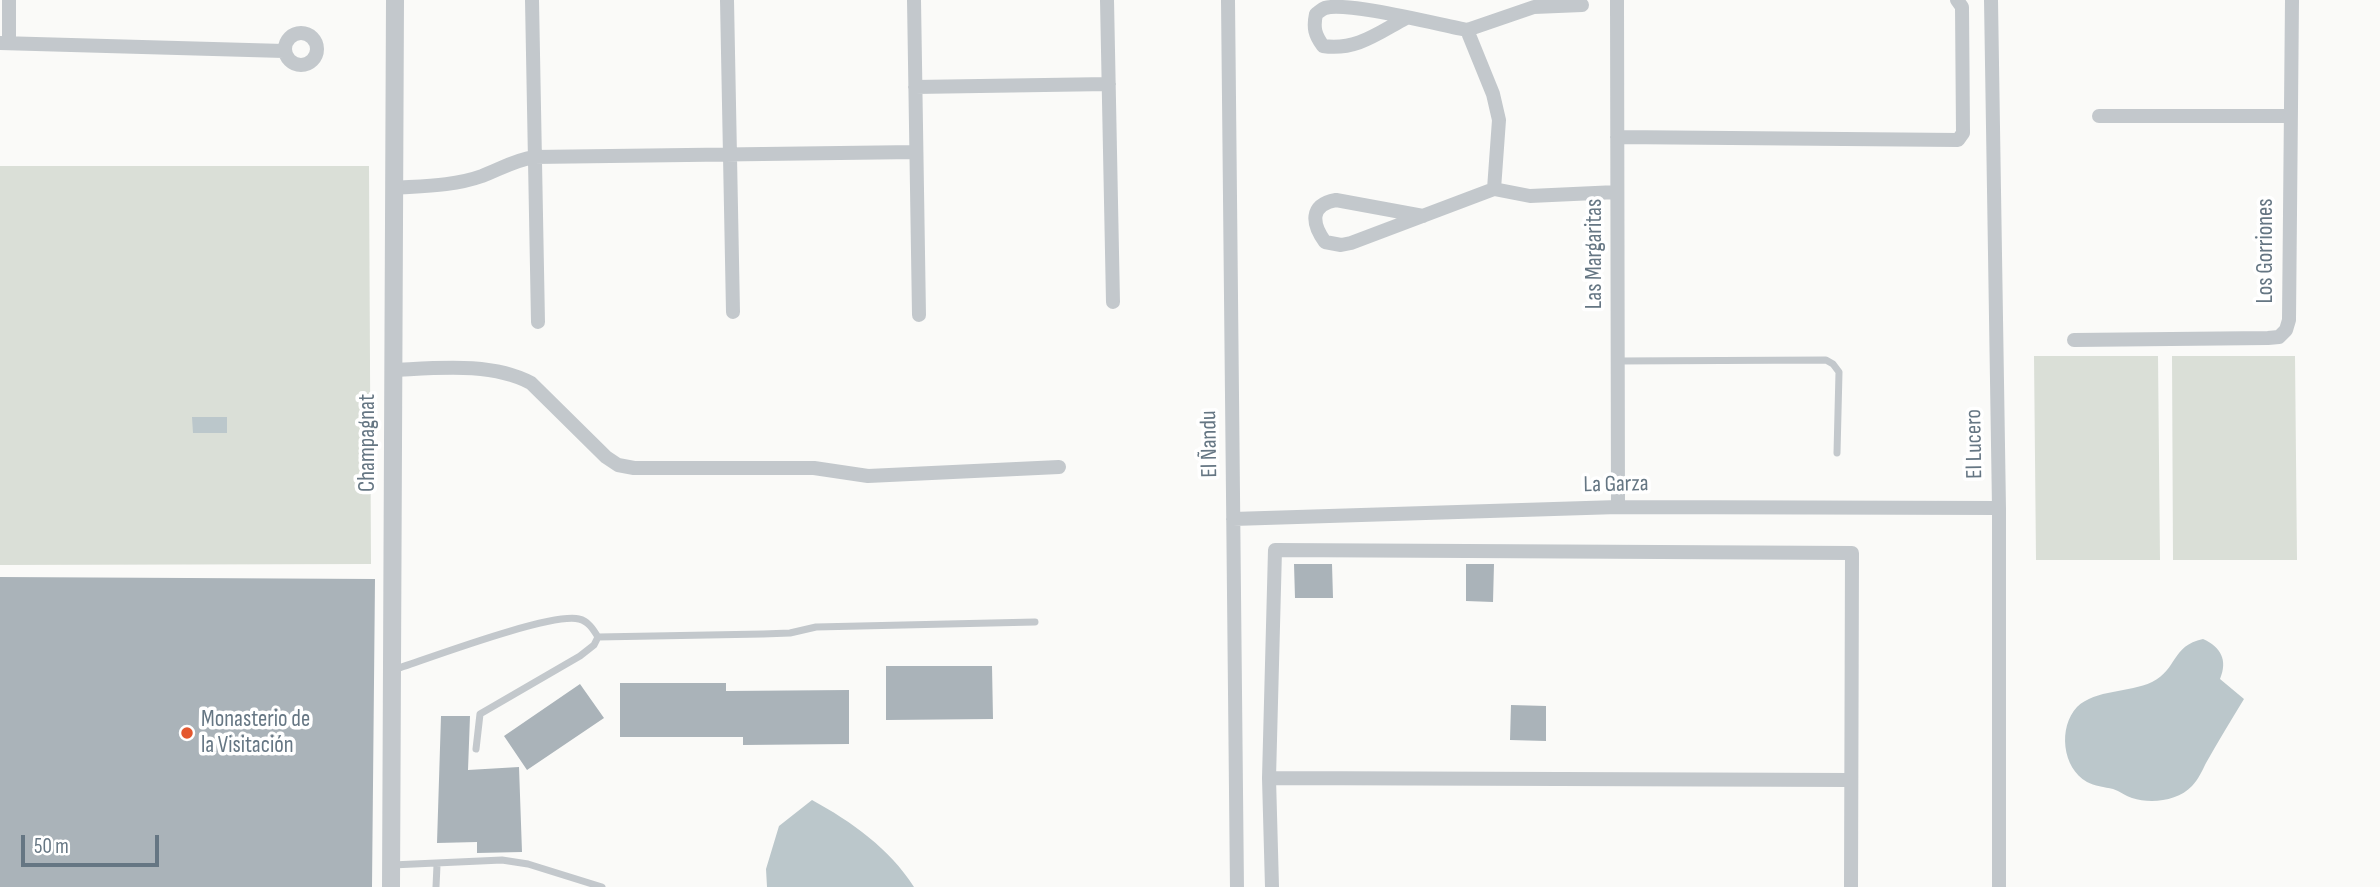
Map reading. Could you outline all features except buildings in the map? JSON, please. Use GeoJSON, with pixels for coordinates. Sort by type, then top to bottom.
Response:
{"type":"FeatureCollection","features":[{"type":"Feature","properties":{"kind":"street"},"geometry":{"type":"LineString","coordinates":[[9,0],[4,43],[284,51]]}},
{"type":"Feature","properties":{"kind":"street","name":"Champagnat"},"geometry":{"type":"LineString","coordinates":[[391,887],[395,0]]}},
{"type":"Feature","properties":{"kind":"street"},"geometry":{"type":"LineString","coordinates":[[532,0],[538,322]]}},
{"type":"Feature","properties":{"kind":"street"},"geometry":{"type":"LineString","coordinates":[[727,0],[733,312]]}},
{"type":"Feature","properties":{"kind":"street"},"geometry":{"type":"LineString","coordinates":[[914,0],[919,314]]}},
{"type":"Feature","properties":{"kind":"street"},"geometry":{"type":"LineString","coordinates":[[1107,0],[1112,302]]}},
{"type":"Feature","properties":{"kind":"street","name":"El Ñandu"},"geometry":{"type":"LineString","coordinates":[[1228,0],[1237,887]]}},
{"type":"Feature","properties":{"kind":"street","name":"Las Margaritas"},"geometry":{"type":"LineString","coordinates":[[1617,0],[1618,507]]}},
{"type":"Feature","properties":{"kind":"street"},"geometry":{"type":"LineString","coordinates":[[1617,136],[1958,140],[1963,134],[1962,7],[1958,0]]}},
{"type":"Feature","properties":{"kind":"street","name":"El Lucero"},"geometry":{"type":"LineString","coordinates":[[1991,0],[1999,509],[1999,887]]}},
{"type":"Feature","properties":{"kind":"street","name":"Los Gorriones"},"geometry":{"type":"LineString","coordinates":[[2074,340],[2279,337],[2286,330],[2289,320],[2292,0]]}},
{"type":"Feature","properties":{"kind":"street"},"geometry":{"type":"LineString","coordinates":[[1406,18],[1354,46],[1324,46],[1315,36],[1316,14],[1326,8],[1347,7],[1406,18],[1466,30],[1534,7],[1582,5]]}},
{"type":"Feature","properties":{"kind":"street"},"geometry":{"type":"LineString","coordinates":[[1466,30],[1493,93],[1499,120],[1494,189]]}},
{"type":"Feature","properties":{"kind":"street"},"geometry":{"type":"LineString","coordinates":[[915,87],[1109,84]]}},
{"type":"Feature","properties":{"kind":"street"},"geometry":{"type":"LineString","coordinates":[[2099,116],[2290,116]]}},
{"type":"Feature","properties":{"kind":"street"},"geometry":{"type":"LineString","coordinates":[[394,188],[460,182],[483,176],[517,160],[534,157],[916,152]]}},
{"type":"Feature","properties":{"kind":"street"},"geometry":{"type":"LineString","coordinates":[[1423,216],[1336,200],[1325,202],[1319,207],[1315,217],[1317,230],[1325,242],[1341,245],[1423,216],[1494,189],[1530,195],[1617,192]]}},
{"type":"Feature","properties":{"kind":"street"},"geometry":{"type":"LineString","coordinates":[[393,370],[426,368],[502,371],[517,376],[531,383],[606,457],[618,465],[634,468],[814,468],[868,476],[1059,467]]}},
{"type":"Feature","properties":{"kind":"street","name":"La Garza"},"geometry":{"type":"LineString","coordinates":[[1233,519],[1618,507],[1999,509]]}},
{"type":"Feature","properties":{"kind":"street"},"geometry":{"type":"LineString","coordinates":[[1272,887],[1269,778],[1275,550],[1303,550],[1852,553],[1851,887]]}},
{"type":"Feature","properties":{"kind":"street"},"geometry":{"type":"LineString","coordinates":[[1269,778],[1850,780]]}},
{"type":"Feature","properties":{"kind":"lane"},"geometry":{"type":"LineString","coordinates":[[1618,361],[1826,360],[1839,372],[1837,453]]}},
{"type":"Feature","properties":{"kind":"lane"},"geometry":{"type":"LineString","coordinates":[[392,670],[548,620],[579,619],[592,626],[598,637]]}},
{"type":"Feature","properties":{"kind":"lane"},"geometry":{"type":"LineString","coordinates":[[598,637],[763,635],[816,627],[1035,622]]}},
{"type":"Feature","properties":{"kind":"lane"},"geometry":{"type":"LineString","coordinates":[[476,749],[480,714],[580,656],[594,645],[598,637]]}},
{"type":"Feature","properties":{"kind":"lane"},"geometry":{"type":"LineString","coordinates":[[391,865],[502,860],[602,887]]}},
{"type":"Feature","properties":{"kind":"lane"},"geometry":{"type":"LineString","coordinates":[[436,887],[437,864]]}},
{"type":"Feature","properties":{"kind":"shaded area"},"geometry":{"type":"Polygon","coordinates":[[[0,166],[369,166],[371,564],[0,565],[0,166]]]}},
{"type":"Feature","properties":{"kind":"shaded area"},"geometry":{"type":"Polygon","coordinates":[[[2034,356],[2158,356],[2160,560],[2036,560],[2034,356]]]}},
{"type":"Feature","properties":{"kind":"shaded area"},"geometry":{"type":"Polygon","coordinates":[[[2172,356],[2295,356],[2297,560],[2173,560],[2172,356]]]}},
{"type":"Feature","properties":{"kind":"shaded area"},"geometry":{"type":"Polygon","coordinates":[[[192,417],[227,417],[227,433],[193,433],[192,417]]]}},
{"type":"Feature","properties":{"kind":"shaded area"},"geometry":{"type":"Polygon","coordinates":[[[2203,639],[2221,655],[2223,666],[2220,679],[2244,699],[2192,786],[2172,798],[2147,801],[2093,785],[2079,776],[2068,757],[2065,736],[2071,715],[2077,707],[2103,694],[2152,682],[2166,671],[2185,647],[2203,639]]]}},
{"type":"Feature","properties":{"kind":"shaded area"},"geometry":{"type":"Polygon","coordinates":[[[812,800],[869,837],[893,860],[914,887],[767,887],[766,869],[779,826],[812,800]]]}},
{"type":"Feature","properties":{"kind":"place","name":"Monasterio de la Visitación"},"geometry":{"type":"Point","coordinates":[187,733]}}]}
